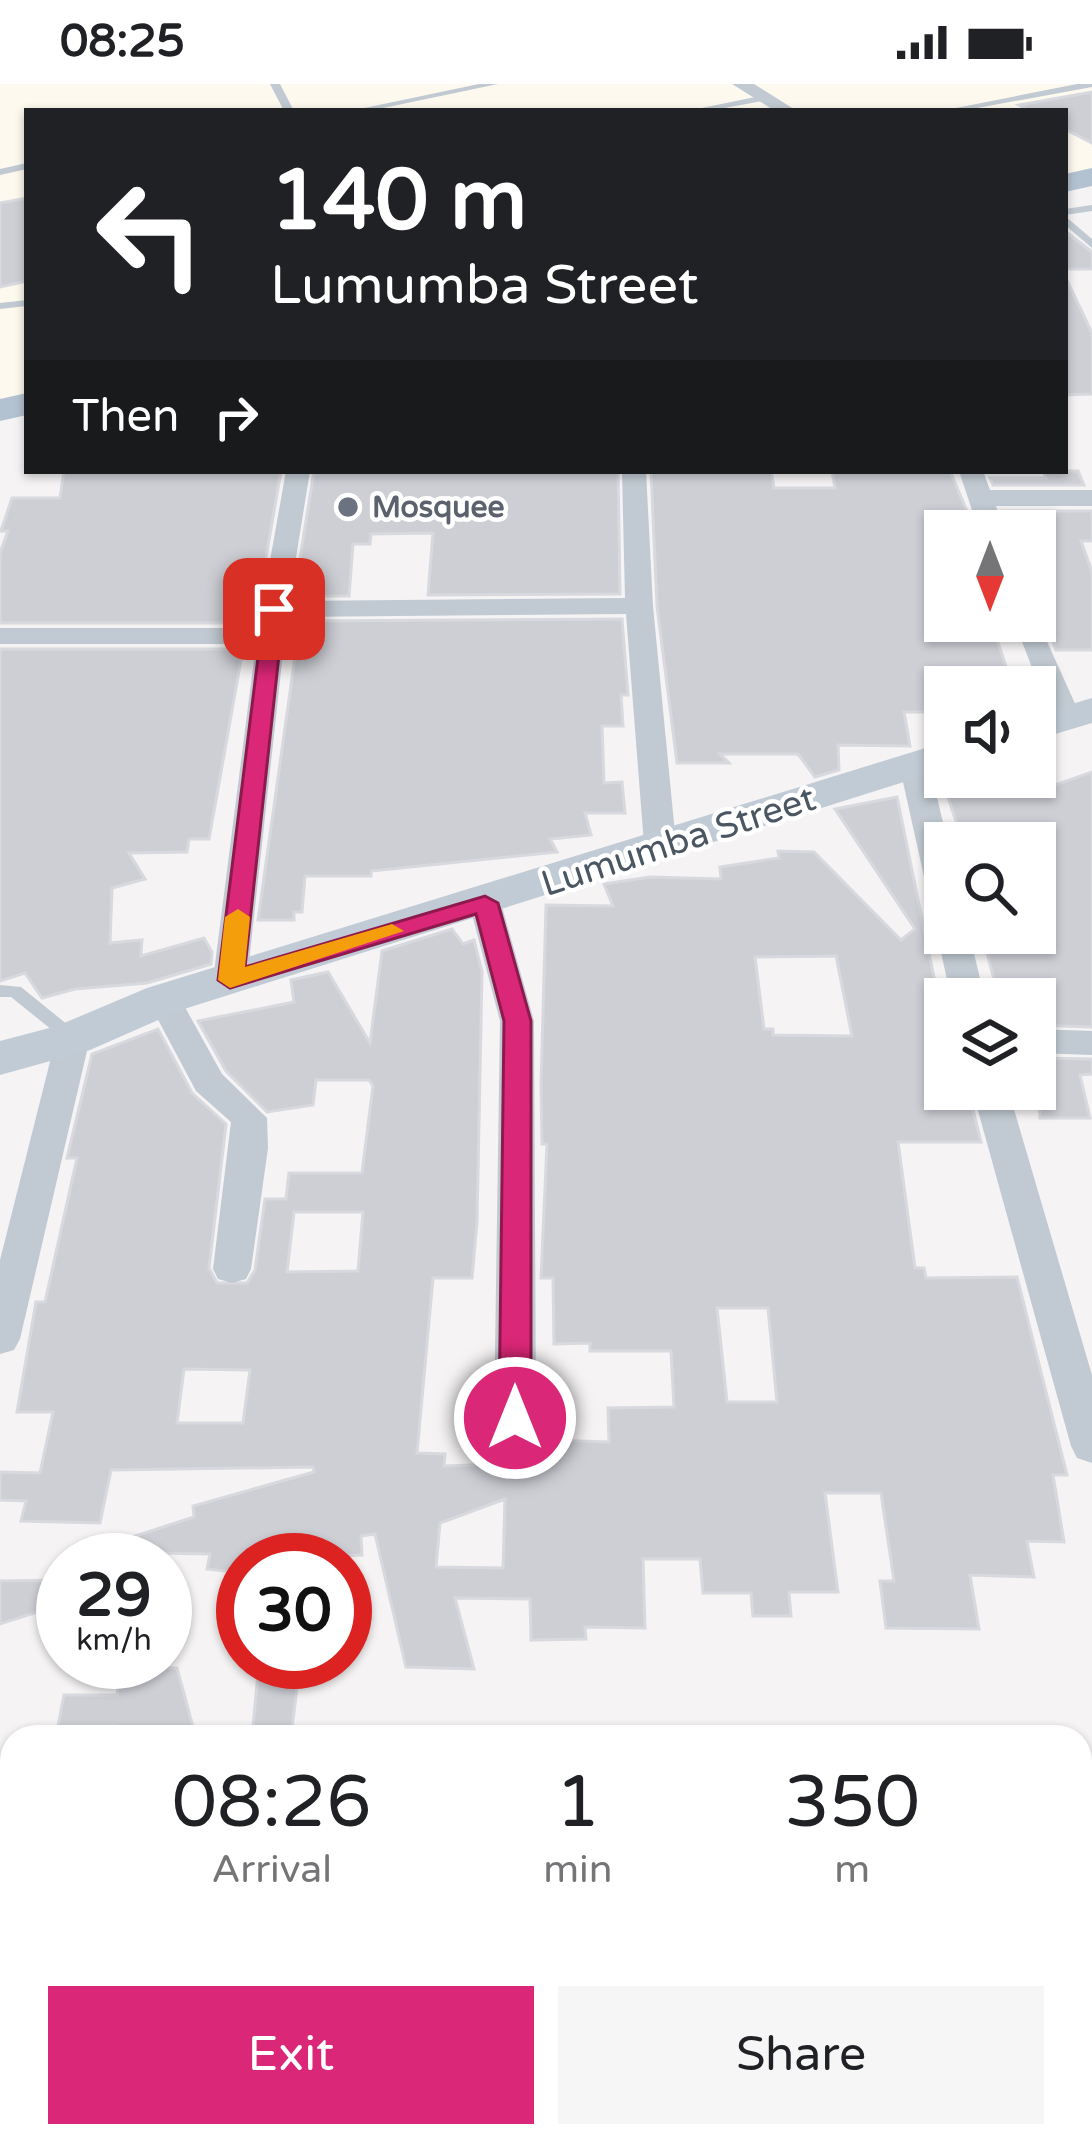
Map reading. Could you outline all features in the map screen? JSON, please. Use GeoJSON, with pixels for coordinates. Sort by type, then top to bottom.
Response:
{"type":"FeatureCollection","features":[{"type":"Feature","properties":{"kind":"main road","name":"Lumumba Street"},"geometry":{"type":"LineString","coordinates":[[0,1058],[73,1038],[164,999],[485,903],[924,762]]}},
{"type":"Feature","properties":{"kind":"street"},"geometry":{"type":"LineString","coordinates":[[741,84],[783,108]]}},
{"type":"Feature","properties":{"kind":"street"},"geometry":{"type":"LineString","coordinates":[[230,980],[272,623],[297,474]]}},
{"type":"Feature","properties":{"kind":"street"},"geometry":{"type":"LineString","coordinates":[[634,474],[639,606],[660,844]]}},
{"type":"Feature","properties":{"kind":"street"},"geometry":{"type":"LineString","coordinates":[[972,474],[984,510]]}},
{"type":"Feature","properties":{"kind":"street"},"geometry":{"type":"LineString","coordinates":[[979,498],[1092,499]]}},
{"type":"Feature","properties":{"kind":"street"},"geometry":{"type":"LineString","coordinates":[[0,636],[639,606]]}},
{"type":"Feature","properties":{"kind":"street"},"geometry":{"type":"LineString","coordinates":[[1036,642],[1064,719]]}},
{"type":"Feature","properties":{"kind":"street"},"geometry":{"type":"LineString","coordinates":[[485,903],[518,1021],[515,1418]]}},
{"type":"Feature","properties":{"kind":"street"},"geometry":{"type":"LineString","coordinates":[[164,999],[209,1082],[250,1118],[232,1269]]}},
{"type":"Feature","properties":{"kind":"street"},"geometry":{"type":"LineString","coordinates":[[0,1340],[73,1038]]}},
{"type":"Feature","properties":{"kind":"street"},"geometry":{"type":"LineString","coordinates":[[1056,1042],[1092,1043]]}},
{"type":"Feature","properties":{"kind":"street"},"geometry":{"type":"LineString","coordinates":[[996,1110],[1092,1446]]}},
{"type":"Feature","properties":{"kind":"lane"},"geometry":{"type":"LineString","coordinates":[[371,108],[494,84]]}},
{"type":"Feature","properties":{"kind":"lane"},"geometry":{"type":"LineString","coordinates":[[962,108],[1092,84]]}},
{"type":"Feature","properties":{"kind":"lane"},"geometry":{"type":"LineString","coordinates":[[710,108],[765,98]]}},
{"type":"Feature","properties":{"kind":"lane"},"geometry":{"type":"LineString","coordinates":[[1068,219],[1092,245]]}},
{"type":"Feature","properties":{"kind":"lane"},"geometry":{"type":"LineString","coordinates":[[0,991],[15,991],[73,1038]]}},
{"type":"Feature","properties":{"kind":"shaded area"},"geometry":{"type":"Polygon","coordinates":[[[0,84],[1092,84],[1092,181],[1068,185],[1068,108],[24,108],[24,402],[0,407],[0,84]]]}},
{"type":"Feature","properties":{"kind":"building"},"geometry":{"type":"Polygon","coordinates":[[[1092,92],[1092,143],[1068,131],[1068,108],[1019,105],[1092,92]]]}},
{"type":"Feature","properties":{"kind":"building"},"geometry":{"type":"Polygon","coordinates":[[[24,199],[24,282],[0,287],[0,203],[24,199]]]}},
{"type":"Feature","properties":{"kind":"building"},"geometry":{"type":"Polygon","coordinates":[[[1068,233],[1092,252],[1092,269],[1068,269],[1068,233]]]}},
{"type":"Feature","properties":{"kind":"building"},"geometry":{"type":"Polygon","coordinates":[[[1068,282],[1092,333],[1092,394],[1068,395],[1068,282]]]}},
{"type":"Feature","properties":{"kind":"building"},"geometry":{"type":"Polygon","coordinates":[[[1078,471],[1084,485],[993,485],[990,478],[1046,478],[1044,474],[1078,471]]]}},
{"type":"Feature","properties":{"kind":"building"},"geometry":{"type":"Polygon","coordinates":[[[64,474],[280,474],[258,603],[252,604],[248,623],[0,623],[0,553],[8,531],[1,531],[12,498],[60,498],[64,474]]]}},
{"type":"Feature","properties":{"kind":"building"},"geometry":{"type":"Polygon","coordinates":[[[314,474],[618,474],[620,594],[428,595],[433,533],[371,534],[370,544],[353,544],[349,596],[294,596],[314,474]]]}},
{"type":"Feature","properties":{"kind":"building"},"geometry":{"type":"Polygon","coordinates":[[[651,474],[772,474],[774,488],[835,488],[833,474],[951,474],[966,510],[924,510],[924,642],[998,642],[1006,666],[924,666],[924,712],[904,712],[910,746],[838,745],[839,770],[815,777],[798,754],[720,754],[729,763],[677,763],[657,606],[651,474]]]}},
{"type":"Feature","properties":{"kind":"building"},"geometry":{"type":"Polygon","coordinates":[[[1056,511],[1092,511],[1092,541],[1081,541],[1092,572],[1092,650],[1056,650],[1056,511]]]}},
{"type":"Feature","properties":{"kind":"building"},"geometry":{"type":"Polygon","coordinates":[[[622,619],[628,695],[621,695],[623,726],[602,726],[604,783],[622,782],[625,813],[585,813],[591,835],[550,839],[557,852],[371,871],[371,876],[305,876],[302,912],[294,912],[294,920],[258,920],[300,621],[622,619]]]}},
{"type":"Feature","properties":{"kind":"building"},"geometry":{"type":"Polygon","coordinates":[[[0,649],[243,649],[209,839],[189,839],[187,852],[129,853],[145,879],[112,888],[110,943],[142,940],[141,956],[204,938],[212,952],[211,964],[147,983],[75,989],[42,998],[25,973],[0,981],[0,649]]]}},
{"type":"Feature","properties":{"kind":"building"},"geometry":{"type":"Polygon","coordinates":[[[1092,772],[1092,1027],[1056,1026],[1056,978],[994,978],[987,954],[1056,954],[1056,822],[956,822],[948,798],[1056,798],[1056,785],[1092,772]]]}},
{"type":"Feature","properties":{"kind":"building"},"geometry":{"type":"Polygon","coordinates":[[[897,797],[924,929],[924,954],[929,954],[934,978],[924,978],[924,1110],[973,1110],[981,1142],[898,1142],[915,1268],[924,1268],[926,1278],[1017,1277],[1067,1475],[1053,1475],[1064,1542],[1027,1541],[1034,1577],[970,1575],[979,1629],[886,1628],[880,1581],[894,1581],[881,1493],[825,1493],[838,1592],[789,1592],[791,1616],[753,1616],[751,1593],[703,1593],[700,1559],[643,1559],[645,1628],[585,1627],[586,1639],[531,1640],[530,1599],[455,1598],[474,1669],[406,1667],[375,1534],[216,1533],[216,1570],[207,1569],[210,1554],[192,1554],[192,1533],[144,1533],[194,1517],[193,1506],[314,1472],[313,1467],[111,1470],[100,1523],[21,1521],[26,1501],[0,1500],[0,1472],[40,1473],[53,1412],[17,1412],[36,1302],[45,1302],[77,1158],[67,1158],[92,1054],[158,1029],[192,1093],[226,1124],[209,1268],[217,1283],[247,1283],[255,1270],[265,1199],[286,1199],[289,1173],[362,1173],[373,1086],[369,1080],[316,1080],[313,1105],[267,1112],[226,1071],[198,1021],[294,1002],[291,980],[328,972],[370,1043],[382,951],[452,929],[463,944],[474,940],[482,972],[472,1278],[433,1278],[417,1453],[445,1454],[444,1466],[523,1463],[523,1439],[609,1442],[608,1408],[674,1407],[671,1351],[590,1351],[590,1343],[554,1344],[553,1278],[541,1278],[547,1144],[542,1144],[541,1085],[546,905],[613,906],[604,884],[650,877],[721,879],[720,867],[779,858],[778,851],[814,852],[901,940],[915,929],[835,809],[897,797]],[[836,956],[755,957],[764,1029],[773,1029],[773,1035],[852,1036],[836,956]],[[294,1212],[287,1272],[358,1271],[363,1212],[294,1212]],[[717,1308],[727,1402],[777,1402],[768,1308],[717,1308]],[[184,1369],[177,1423],[243,1423],[250,1370],[184,1369]],[[505,1499],[440,1523],[436,1567],[503,1568],[505,1499]]]}},
{"type":"Feature","properties":{"kind":"building"},"geometry":{"type":"Polygon","coordinates":[[[1056,1058],[1092,1059],[1092,1074],[1080,1075],[1090,1118],[1040,1118],[1039,1110],[1056,1110],[1056,1058]]]}},
{"type":"Feature","properties":{"kind":"building"},"geometry":{"type":"Polygon","coordinates":[[[36,1580],[36,1612],[0,1624],[0,1581],[36,1580]]]}},
{"type":"Feature","properties":{"kind":"building"},"geometry":{"type":"Polygon","coordinates":[[[183,1689],[192,1725],[58,1725],[64,1695],[183,1689]]]}},
{"type":"Feature","properties":{"kind":"building"},"geometry":{"type":"Polygon","coordinates":[[[256,1689],[297,1689],[292,1725],[253,1725],[256,1689]]]}},
{"type":"Feature","properties":{"kind":"slow traffic"},"geometry":{"type":"LineString","coordinates":[[238,917],[230,980],[392,931]]}},
{"type":"Feature","properties":{"kind":"place","name":"Mosquee"},"geometry":{"type":"Point","coordinates":[348,507]}},
{"type":"Feature","properties":{"kind":"route"},"geometry":{"type":"LineString","coordinates":[[274,609],[230,980],[485,903],[518,1021],[515,1418]]}}]}
